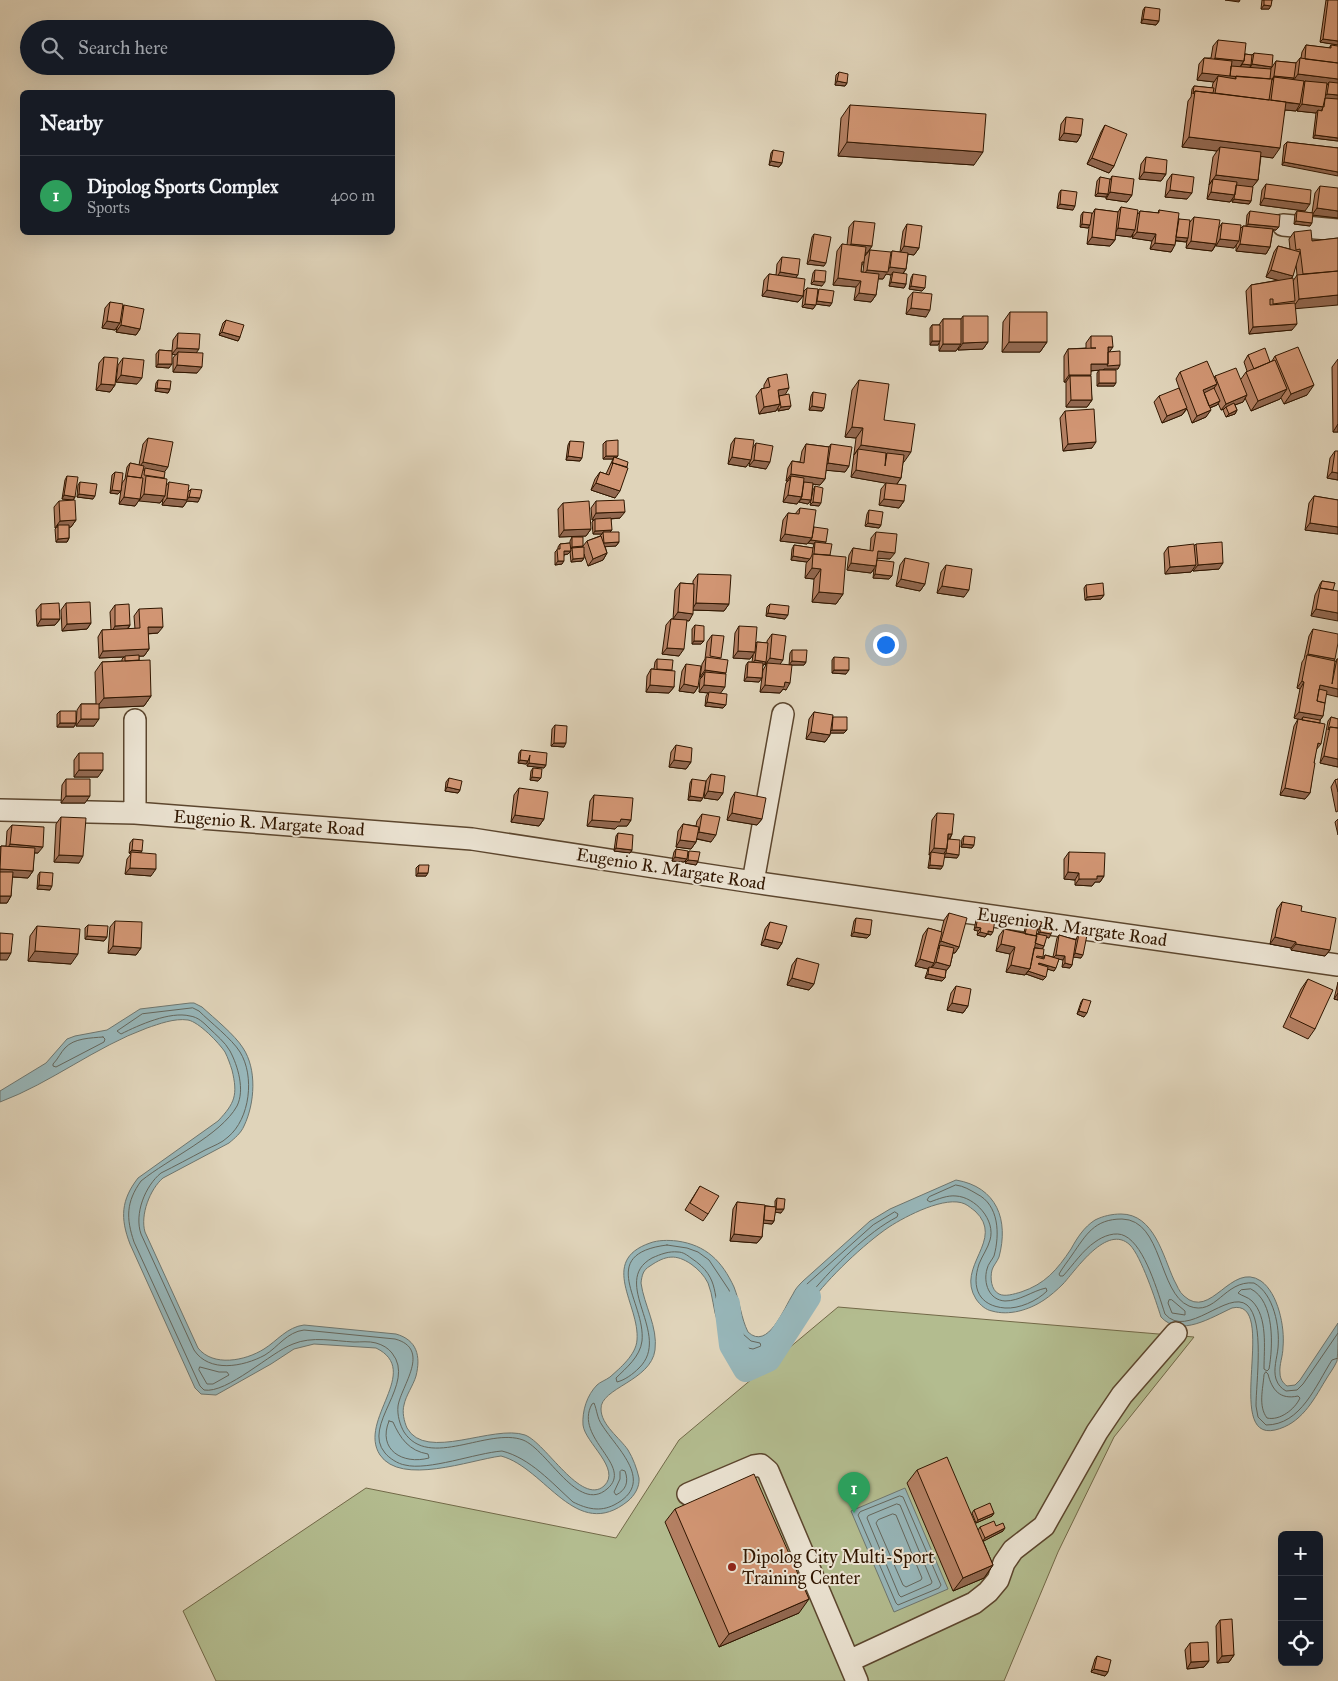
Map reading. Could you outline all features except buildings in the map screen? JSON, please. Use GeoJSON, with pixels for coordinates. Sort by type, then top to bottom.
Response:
{"type":"FeatureCollection","features":[{"type":"Feature","properties":{"kind":"street"},"geometry":{"type":"LineString","coordinates":[[1283,225],[1338,230]]}},
{"type":"Feature","properties":{"kind":"street"},"geometry":{"type":"LineString","coordinates":[[753,882],[783,714]]}},
{"type":"Feature","properties":{"kind":"street"},"geometry":{"type":"LineString","coordinates":[[135,720],[135,813]]}},
{"type":"Feature","properties":{"kind":"street","name":"Eugenio R. Margate Road"},"geometry":{"type":"LineString","coordinates":[[0,810],[135,813],[472,839],[753,882],[1338,965]]}},
{"type":"Feature","properties":{"kind":"street"},"geometry":{"type":"LineString","coordinates":[[849,1661],[974,1603],[988,1592],[998,1580],[1004,1563],[1013,1550],[1044,1526],[1097,1432],[1122,1395],[1176,1333]]}},
{"type":"Feature","properties":{"kind":"street"},"geometry":{"type":"LineString","coordinates":[[688,1494],[754,1466],[762,1465],[768,1471],[857,1681]]}},
{"type":"Feature","properties":{"kind":"green space"},"geometry":{"type":"Polygon","coordinates":[[[838,1307],[1194,1337],[1114,1437],[1058,1552],[1004,1681],[216,1681],[183,1611],[366,1488],[616,1538],[679,1440],[838,1307]]]}},
{"type":"Feature","properties":{"kind":"water"},"geometry":{"type":"Polygon","coordinates":[[[190,1003],[202,1007],[243,1048],[251,1066],[253,1086],[248,1117],[240,1133],[229,1143],[163,1178],[150,1195],[145,1210],[145,1232],[198,1348],[212,1358],[220,1360],[239,1359],[248,1357],[269,1346],[292,1328],[304,1325],[396,1334],[409,1340],[416,1350],[418,1362],[416,1376],[406,1398],[403,1411],[407,1428],[416,1438],[429,1442],[444,1442],[496,1434],[512,1433],[525,1435],[543,1449],[574,1481],[585,1488],[595,1490],[604,1486],[609,1472],[606,1464],[585,1432],[583,1414],[593,1389],[623,1365],[631,1356],[636,1346],[636,1327],[625,1285],[624,1272],[626,1261],[635,1251],[650,1243],[667,1240],[687,1243],[705,1250],[724,1269],[734,1287],[748,1332],[755,1336],[762,1336],[775,1325],[800,1284],[870,1221],[890,1209],[956,1180],[981,1190],[997,1207],[1001,1218],[1002,1243],[991,1277],[993,1287],[1001,1295],[1021,1292],[1044,1280],[1061,1263],[1084,1229],[1095,1220],[1114,1214],[1132,1216],[1142,1221],[1156,1238],[1179,1290],[1184,1296],[1194,1302],[1212,1297],[1240,1278],[1250,1277],[1261,1281],[1267,1286],[1276,1302],[1283,1330],[1280,1375],[1282,1381],[1287,1386],[1295,1385],[1300,1380],[1338,1323],[1337,1361],[1311,1404],[1299,1417],[1292,1423],[1275,1430],[1260,1428],[1253,1414],[1251,1394],[1252,1324],[1245,1311],[1232,1308],[1187,1326],[1177,1326],[1169,1323],[1161,1317],[1139,1259],[1130,1245],[1121,1240],[1112,1240],[1102,1244],[1084,1260],[1061,1286],[1038,1304],[1005,1313],[990,1310],[983,1307],[976,1299],[971,1287],[971,1275],[983,1243],[985,1232],[983,1222],[975,1211],[966,1205],[957,1202],[947,1202],[926,1208],[896,1222],[879,1234],[837,1272],[775,1343],[757,1353],[750,1354],[743,1351],[721,1328],[716,1318],[708,1283],[694,1266],[676,1257],[671,1257],[656,1262],[646,1269],[642,1275],[641,1283],[653,1324],[655,1350],[651,1361],[645,1369],[608,1395],[601,1409],[607,1426],[630,1453],[636,1467],[639,1485],[628,1501],[609,1512],[593,1513],[577,1508],[562,1499],[517,1463],[501,1456],[437,1469],[403,1469],[390,1464],[380,1455],[375,1441],[376,1427],[392,1383],[393,1370],[389,1358],[376,1348],[314,1344],[294,1349],[216,1395],[201,1394],[195,1388],[130,1244],[125,1226],[124,1210],[125,1202],[132,1186],[138,1178],[218,1121],[234,1098],[234,1079],[228,1059],[222,1048],[208,1033],[188,1020],[156,1025],[109,1045],[37,1085],[0,1102],[0,1091],[46,1063],[67,1039],[107,1030],[140,1009],[190,1003]]]}},
{"type":"Feature","properties":{"kind":"water"},"geometry":{"type":"Polygon","coordinates":[[[905,1488],[948,1589],[894,1612],[851,1511],[905,1488]]]}},
{"type":"Feature","properties":{"kind":"waterway"},"geometry":{"type":"LineString","coordinates":[[727,1304],[732,1345],[746,1369],[768,1359],[808,1297]]}},
{"type":"Feature","properties":{"kind":"place","name":"Dipolog Sports Complex"},"geometry":{"type":"Point","coordinates":[854,1513]}},
{"type":"Feature","properties":{"kind":"place","name":"Dipolog City Multi-Sport Training Center"},"geometry":{"type":"Point","coordinates":[732,1567]}}]}
